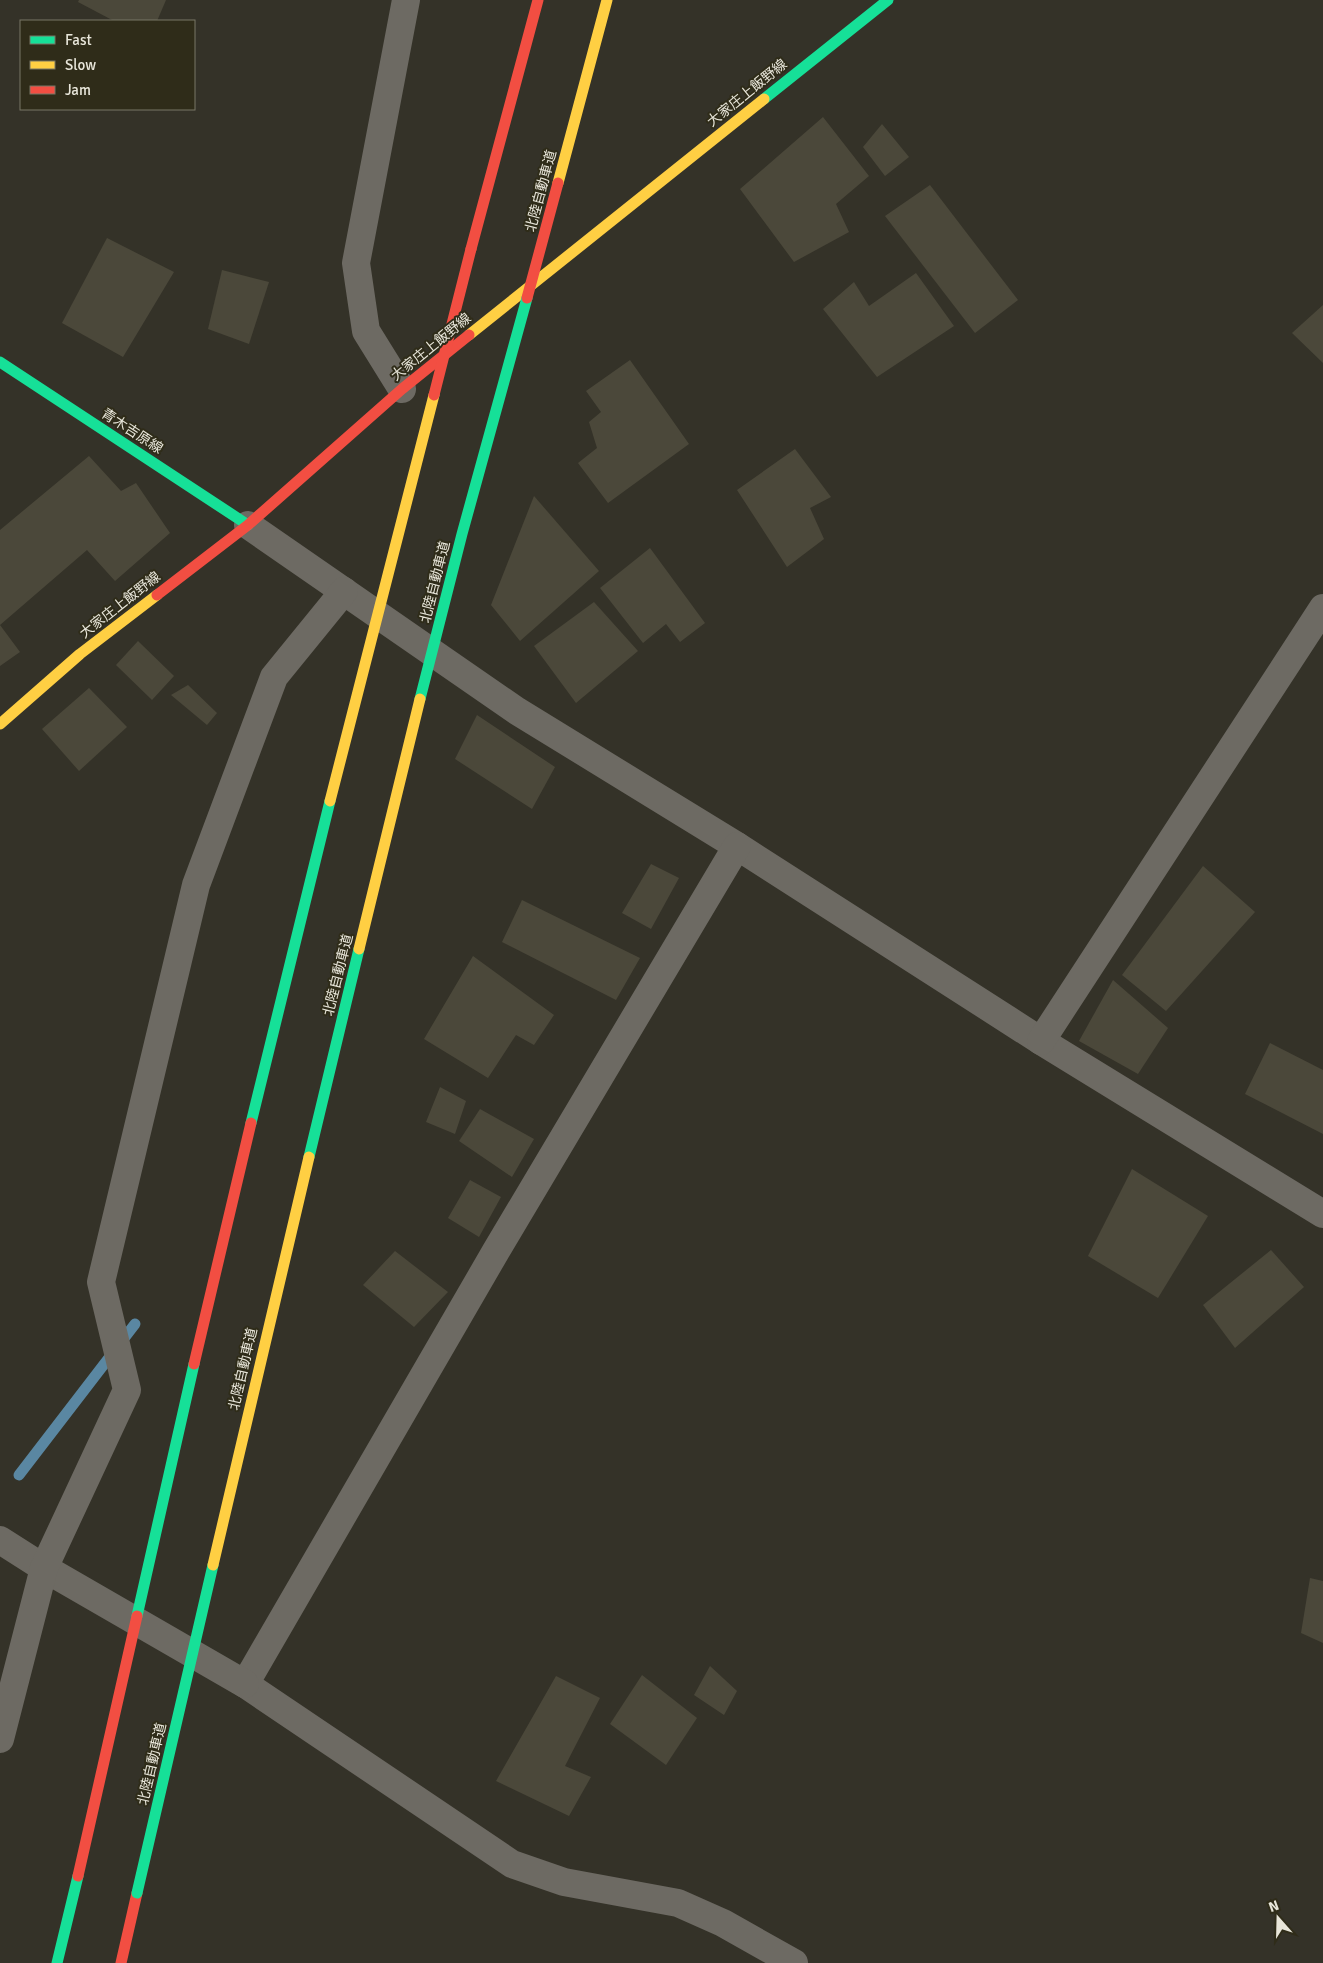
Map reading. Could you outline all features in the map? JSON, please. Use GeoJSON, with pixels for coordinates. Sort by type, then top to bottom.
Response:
{"type":"FeatureCollection","features":[{"type":"Feature","properties":{"kind":"main road"},"geometry":{"type":"LineString","coordinates":[[57,1963],[210,1292],[301,919],[471,248],[538,0]]}},
{"type":"Feature","properties":{"kind":"main road","name":"北陸自動車道"},"geometry":{"type":"LineString","coordinates":[[121,1963],[248,1411],[354,969],[450,581],[607,0]]}},
{"type":"Feature","properties":{"kind":"main road","name":"大家庄上飯野線"},"geometry":{"type":"LineString","coordinates":[[0,724],[80,654],[248,525],[402,389],[888,0]]}},
{"type":"Feature","properties":{"kind":"main road","name":"青木吉原線"},"geometry":{"type":"LineString","coordinates":[[0,362],[248,525]]}},
{"type":"Feature","properties":{"kind":"street"},"geometry":{"type":"LineString","coordinates":[[402,389],[366,331],[356,263],[406,0]]}},
{"type":"Feature","properties":{"kind":"street"},"geometry":{"type":"LineString","coordinates":[[248,525],[517,711],[736,846],[1041,1041],[1323,1214]]}},
{"type":"Feature","properties":{"kind":"street"},"geometry":{"type":"LineString","coordinates":[[0,1739],[44,1568],[127,1390],[101,1282],[196,885],[274,677],[344,590]]}},
{"type":"Feature","properties":{"kind":"street"},"geometry":{"type":"LineString","coordinates":[[1041,1041],[1323,608]]}},
{"type":"Feature","properties":{"kind":"street"},"geometry":{"type":"LineString","coordinates":[[245,1684],[496,1251],[736,846]]}},
{"type":"Feature","properties":{"kind":"street"},"geometry":{"type":"LineString","coordinates":[[0,1540],[44,1568],[245,1684],[512,1864],[564,1882],[678,1903],[723,1923],[794,1963]]}},
{"type":"Feature","properties":{"kind":"building"},"geometry":{"type":"Polygon","coordinates":[[[79,0],[166,0],[157,20],[112,20],[78,2],[79,0]]]}},
{"type":"Feature","properties":{"kind":"building"},"geometry":{"type":"Polygon","coordinates":[[[823,117],[869,176],[836,204],[849,232],[794,262],[740,189],[823,117]]]}},
{"type":"Feature","properties":{"kind":"building"},"geometry":{"type":"Polygon","coordinates":[[[882,124],[909,157],[885,176],[863,147],[882,124]]]}},
{"type":"Feature","properties":{"kind":"building"},"geometry":{"type":"Polygon","coordinates":[[[930,185],[1018,300],[975,333],[885,216],[930,185]]]}},
{"type":"Feature","properties":{"kind":"building"},"geometry":{"type":"Polygon","coordinates":[[[107,238],[174,272],[123,357],[62,323],[107,238]]]}},
{"type":"Feature","properties":{"kind":"building"},"geometry":{"type":"Polygon","coordinates":[[[222,270],[269,282],[249,344],[208,329],[222,270]]]}},
{"type":"Feature","properties":{"kind":"building"},"geometry":{"type":"Polygon","coordinates":[[[916,273],[954,326],[877,377],[823,309],[854,282],[869,306],[916,273]]]}},
{"type":"Feature","properties":{"kind":"building"},"geometry":{"type":"Polygon","coordinates":[[[1323,305],[1323,363],[1292,333],[1323,305]]]}},
{"type":"Feature","properties":{"kind":"building"},"geometry":{"type":"Polygon","coordinates":[[[630,360],[689,444],[608,503],[578,463],[597,448],[589,422],[601,412],[586,391],[630,360]]]}},
{"type":"Feature","properties":{"kind":"building"},"geometry":{"type":"Polygon","coordinates":[[[795,449],[831,497],[810,508],[824,539],[787,567],[737,490],[795,449]]]}},
{"type":"Feature","properties":{"kind":"building"},"geometry":{"type":"Polygon","coordinates":[[[89,456],[121,491],[136,483],[170,533],[115,581],[87,550],[0,625],[0,530],[89,456]]]}},
{"type":"Feature","properties":{"kind":"building"},"geometry":{"type":"Polygon","coordinates":[[[534,496],[599,571],[520,641],[491,605],[534,496]]]}},
{"type":"Feature","properties":{"kind":"building"},"geometry":{"type":"Polygon","coordinates":[[[650,548],[705,623],[680,642],[666,624],[643,643],[600,588],[650,548]]]}},
{"type":"Feature","properties":{"kind":"building"},"geometry":{"type":"Polygon","coordinates":[[[594,602],[638,651],[576,703],[534,646],[594,602]]]}},
{"type":"Feature","properties":{"kind":"building"},"geometry":{"type":"Polygon","coordinates":[[[0,625],[20,652],[0,666],[0,625]]]}},
{"type":"Feature","properties":{"kind":"building"},"geometry":{"type":"Polygon","coordinates":[[[138,641],[174,676],[152,700],[116,665],[138,641]]]}},
{"type":"Feature","properties":{"kind":"building"},"geometry":{"type":"Polygon","coordinates":[[[188,685],[217,713],[207,725],[171,695],[188,685]]]}},
{"type":"Feature","properties":{"kind":"building"},"geometry":{"type":"Polygon","coordinates":[[[89,688],[127,727],[79,771],[42,729],[89,688]]]}},
{"type":"Feature","properties":{"kind":"building"},"geometry":{"type":"Polygon","coordinates":[[[477,715],[555,767],[532,809],[455,759],[477,715]]]}},
{"type":"Feature","properties":{"kind":"building"},"geometry":{"type":"Polygon","coordinates":[[[651,864],[679,878],[651,929],[622,913],[651,864]]]}},
{"type":"Feature","properties":{"kind":"building"},"geometry":{"type":"Polygon","coordinates":[[[1203,866],[1255,912],[1166,1011],[1122,975],[1203,866]]]}},
{"type":"Feature","properties":{"kind":"building"},"geometry":{"type":"Polygon","coordinates":[[[522,900],[640,958],[616,1000],[502,942],[522,900]]]}},
{"type":"Feature","properties":{"kind":"building"},"geometry":{"type":"Polygon","coordinates":[[[473,956],[554,1015],[534,1045],[516,1035],[488,1078],[424,1039],[473,956]]]}},
{"type":"Feature","properties":{"kind":"building"},"geometry":{"type":"Polygon","coordinates":[[[1113,980],[1168,1028],[1138,1074],[1079,1041],[1113,980]]]}},
{"type":"Feature","properties":{"kind":"building"},"geometry":{"type":"Polygon","coordinates":[[[1270,1043],[1323,1070],[1323,1134],[1245,1094],[1270,1043]]]}},
{"type":"Feature","properties":{"kind":"building"},"geometry":{"type":"Polygon","coordinates":[[[440,1087],[466,1101],[455,1134],[426,1122],[440,1087]]]}},
{"type":"Feature","properties":{"kind":"building"},"geometry":{"type":"Polygon","coordinates":[[[480,1109],[534,1139],[512,1177],[459,1141],[480,1109]]]}},
{"type":"Feature","properties":{"kind":"building"},"geometry":{"type":"Polygon","coordinates":[[[1132,1169],[1208,1216],[1158,1298],[1088,1256],[1132,1169]]]}},
{"type":"Feature","properties":{"kind":"building"},"geometry":{"type":"Polygon","coordinates":[[[470,1180],[501,1197],[479,1237],[448,1218],[470,1180]]]}},
{"type":"Feature","properties":{"kind":"building"},"geometry":{"type":"Polygon","coordinates":[[[1271,1250],[1304,1287],[1235,1348],[1203,1305],[1271,1250]]]}},
{"type":"Feature","properties":{"kind":"building"},"geometry":{"type":"Polygon","coordinates":[[[395,1251],[448,1292],[414,1327],[363,1285],[395,1251]]]}},
{"type":"Feature","properties":{"kind":"building"},"geometry":{"type":"Polygon","coordinates":[[[1310,1578],[1323,1581],[1323,1643],[1301,1633],[1310,1578]]]}},
{"type":"Feature","properties":{"kind":"building"},"geometry":{"type":"Polygon","coordinates":[[[710,1666],[737,1691],[724,1715],[694,1695],[710,1666]]]}},
{"type":"Feature","properties":{"kind":"building"},"geometry":{"type":"Polygon","coordinates":[[[642,1675],[697,1718],[666,1765],[610,1724],[642,1675]]]}},
{"type":"Feature","properties":{"kind":"building"},"geometry":{"type":"Polygon","coordinates":[[[556,1676],[600,1698],[565,1766],[591,1777],[569,1816],[496,1781],[556,1676]]]}},
{"type":"Feature","properties":{"kind":"waterway"},"geometry":{"type":"LineString","coordinates":[[19,1475],[135,1324]]}},
{"type":"Feature","properties":{"kind":"traffic: fast"},"geometry":{"type":"LineString","coordinates":[[764,99],[888,0]]}},
{"type":"Feature","properties":{"kind":"traffic: fast"},"geometry":{"type":"LineString","coordinates":[[420,699],[462,534],[527,298]]}},
{"type":"Feature","properties":{"kind":"traffic: fast"},"geometry":{"type":"LineString","coordinates":[[0,362],[248,525]]}},
{"type":"Feature","properties":{"kind":"traffic: fast"},"geometry":{"type":"LineString","coordinates":[[251,1123],[330,801]]}},
{"type":"Feature","properties":{"kind":"traffic: fast"},"geometry":{"type":"LineString","coordinates":[[309,1157],[359,949]]}},
{"type":"Feature","properties":{"kind":"traffic: fast"},"geometry":{"type":"LineString","coordinates":[[137,1616],[194,1364]]}},
{"type":"Feature","properties":{"kind":"traffic: fast"},"geometry":{"type":"LineString","coordinates":[[137,1893],[213,1565]]}},
{"type":"Feature","properties":{"kind":"traffic: fast"},"geometry":{"type":"LineString","coordinates":[[57,1963],[78,1876]]}},
{"type":"Feature","properties":{"kind":"traffic: slow"},"geometry":{"type":"LineString","coordinates":[[558,183],[607,0]]}},
{"type":"Feature","properties":{"kind":"traffic: slow"},"geometry":{"type":"LineString","coordinates":[[469,335],[764,99]]}},
{"type":"Feature","properties":{"kind":"traffic: slow"},"geometry":{"type":"LineString","coordinates":[[330,801],[434,395]]}},
{"type":"Feature","properties":{"kind":"traffic: slow"},"geometry":{"type":"LineString","coordinates":[[0,724],[80,654],[157,595]]}},
{"type":"Feature","properties":{"kind":"traffic: slow"},"geometry":{"type":"LineString","coordinates":[[359,949],[420,699]]}},
{"type":"Feature","properties":{"kind":"traffic: slow"},"geometry":{"type":"LineString","coordinates":[[213,1565],[309,1157]]}},
{"type":"Feature","properties":{"kind":"traffic: jam"},"geometry":{"type":"LineString","coordinates":[[471,249],[538,0]]}},
{"type":"Feature","properties":{"kind":"traffic: jam"},"geometry":{"type":"LineString","coordinates":[[527,298],[558,183]]}},
{"type":"Feature","properties":{"kind":"traffic: jam"},"geometry":{"type":"LineString","coordinates":[[434,395],[471,249]]}},
{"type":"Feature","properties":{"kind":"traffic: jam"},"geometry":{"type":"LineString","coordinates":[[157,595],[248,525],[402,389],[469,335]]}},
{"type":"Feature","properties":{"kind":"traffic: jam"},"geometry":{"type":"LineString","coordinates":[[194,1364],[251,1123]]}},
{"type":"Feature","properties":{"kind":"traffic: jam"},"geometry":{"type":"LineString","coordinates":[[78,1876],[137,1616]]}},
{"type":"Feature","properties":{"kind":"traffic: jam"},"geometry":{"type":"LineString","coordinates":[[121,1963],[137,1893]]}}]}
